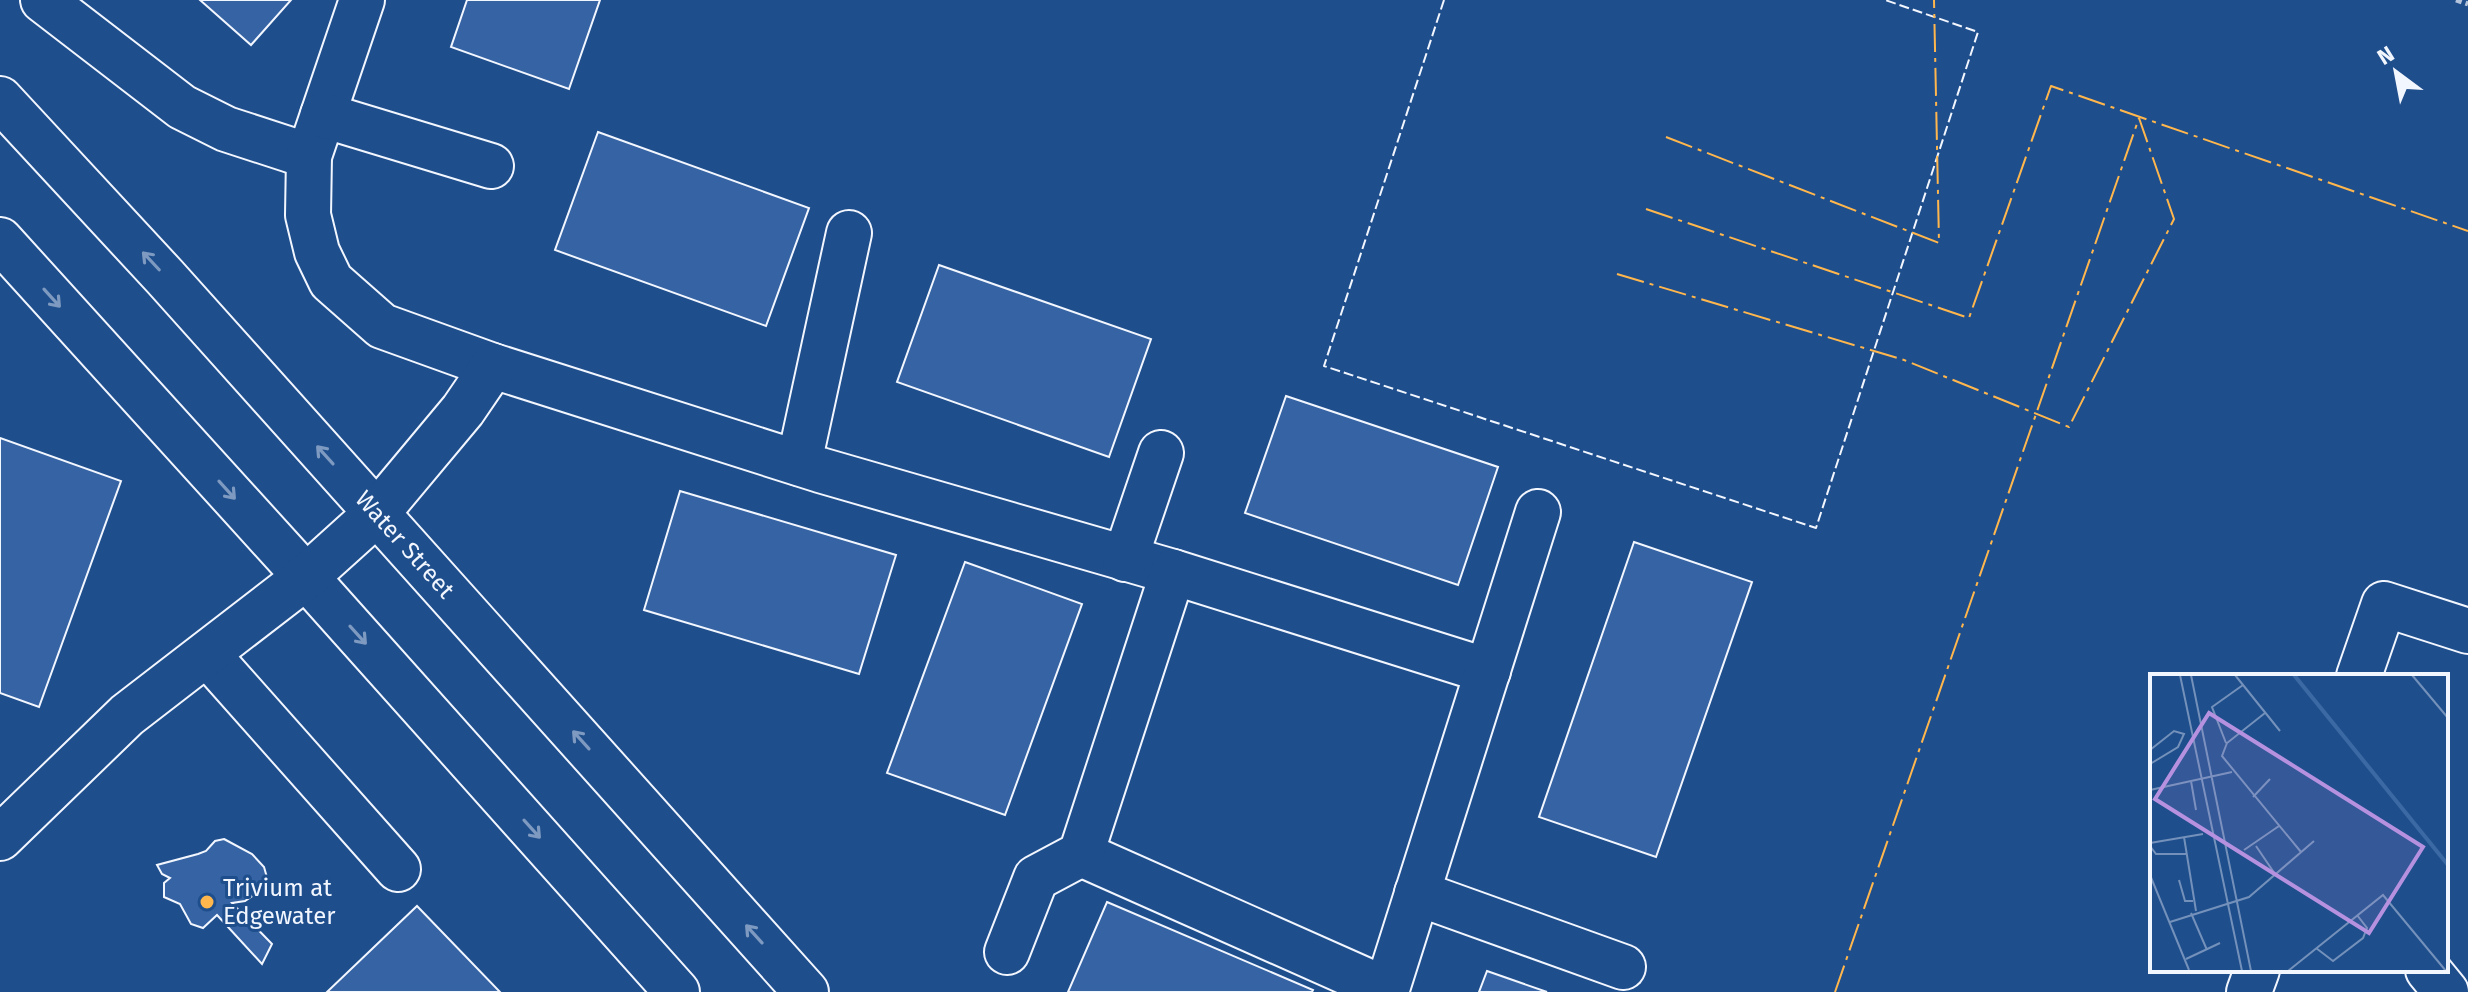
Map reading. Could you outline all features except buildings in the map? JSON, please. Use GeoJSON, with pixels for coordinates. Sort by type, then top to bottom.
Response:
{"type":"FeatureCollection","features":[{"type":"Feature","properties":{"kind":"street"},"geometry":{"type":"LineString","coordinates":[[43,0],[182,107],[226,129],[309,156]]}},
{"type":"Feature","properties":{"kind":"street"},"geometry":{"type":"LineString","coordinates":[[362,0],[309,156],[308,215],[317,252],[331,281],[382,326],[493,366],[799,463],[1173,572],[1488,671]]}},
{"type":"Feature","properties":{"kind":"street","name":"Water Street"},"geometry":{"type":"LineString","coordinates":[[0,99],[165,277],[806,992]]}},
{"type":"Feature","properties":{"kind":"street"},"geometry":{"type":"LineString","coordinates":[[323,115],[491,166]]}},
{"type":"Feature","properties":{"kind":"street"},"geometry":{"type":"LineString","coordinates":[[799,463],[849,233]]}},
{"type":"Feature","properties":{"kind":"street"},"geometry":{"type":"LineString","coordinates":[[0,240],[677,992]]}},
{"type":"Feature","properties":{"kind":"street"},"geometry":{"type":"LineString","coordinates":[[0,838],[127,715],[306,577],[377,513],[463,410],[493,366]]}},
{"type":"Feature","properties":{"kind":"street"},"geometry":{"type":"LineString","coordinates":[[1125,559],[1161,453]]}},
{"type":"Feature","properties":{"kind":"street"},"geometry":{"type":"LineString","coordinates":[[1081,854],[1386,991],[1538,512]]}},
{"type":"Feature","properties":{"kind":"street"},"geometry":{"type":"LineString","coordinates":[[1007,952],[1036,878],[1081,854],[1173,572]]}},
{"type":"Feature","properties":{"kind":"street"},"geometry":{"type":"LineString","coordinates":[[2360,674],[2384,604],[2468,631]]}},
{"type":"Feature","properties":{"kind":"street"},"geometry":{"type":"LineString","coordinates":[[207,654],[398,869]]}},
{"type":"Feature","properties":{"kind":"street"},"geometry":{"type":"LineString","coordinates":[[1417,893],[1623,967]]}},
{"type":"Feature","properties":{"kind":"street"},"geometry":{"type":"LineString","coordinates":[[2249,992],[2256,972]]}},
{"type":"Feature","properties":{"kind":"street"},"geometry":{"type":"LineString","coordinates":[[2430,972],[2446,992]]}},
{"type":"Feature","properties":{"kind":"path"},"geometry":{"type":"LineString","coordinates":[[2456,0],[2468,4]]}},
{"type":"Feature","properties":{"kind":"fence"},"geometry":{"type":"LineString","coordinates":[[1444,0],[1324,366],[1816,528],[1978,32],[1885,0]]}},
{"type":"Feature","properties":{"kind":"power"},"geometry":{"type":"LineString","coordinates":[[1666,137],[1939,243],[1934,0]]}},
{"type":"Feature","properties":{"kind":"power"},"geometry":{"type":"LineString","coordinates":[[1646,209],[1969,318],[2051,86],[2468,231]]}},
{"type":"Feature","properties":{"kind":"power"},"geometry":{"type":"LineString","coordinates":[[1617,274],[1904,360],[2069,427],[2174,219],[2139,118]]}},
{"type":"Feature","properties":{"kind":"power"},"geometry":{"type":"LineString","coordinates":[[1835,992],[2139,118]]}},
{"type":"Feature","properties":{"kind":"place","name":"Trivium at Edgewater"},"geometry":{"type":"Point","coordinates":[207,902]}}]}
